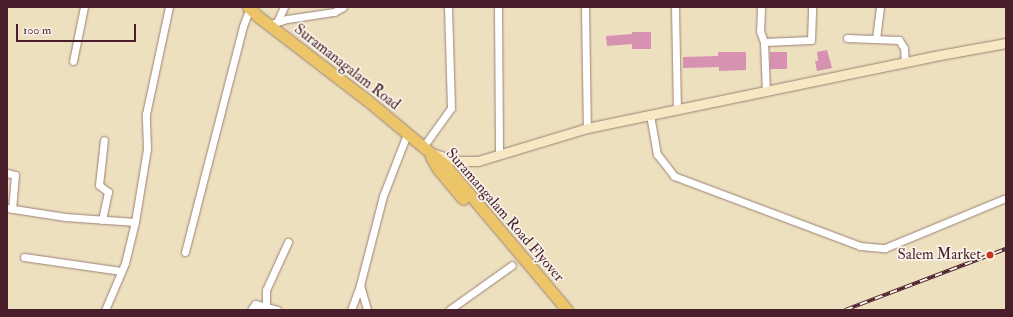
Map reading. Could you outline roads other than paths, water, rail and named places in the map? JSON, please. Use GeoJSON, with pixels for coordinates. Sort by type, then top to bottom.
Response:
{"type":"FeatureCollection","features":[{"type":"Feature","properties":{"kind":"main road","name":"Suramanagalam Road"},"geometry":{"type":"LineString","coordinates":[[249,8],[272,24],[367,100],[425,150]]}},
{"type":"Feature","properties":{"kind":"main road","name":"Suramangalam Road Flyover"},"geometry":{"type":"LineString","coordinates":[[425,150],[567,310]]}},
{"type":"Feature","properties":{"kind":"main road","name":"Suramangalam Road Flyover"},"geometry":{"type":"LineString","coordinates":[[441,167],[558,310]]}},
{"type":"Feature","properties":{"kind":"street"},"geometry":{"type":"LineString","coordinates":[[73,61],[84,7]]}},
{"type":"Feature","properties":{"kind":"street"},"geometry":{"type":"LineString","coordinates":[[105,310],[121,271],[135,222],[147,149],[146,114],[169,7]]}},
{"type":"Feature","properties":{"kind":"street"},"geometry":{"type":"LineString","coordinates":[[272,24],[284,7]]}},
{"type":"Feature","properties":{"kind":"street"},"geometry":{"type":"LineString","coordinates":[[272,24],[287,19],[334,12],[343,7]]}},
{"type":"Feature","properties":{"kind":"street"},"geometry":{"type":"LineString","coordinates":[[448,7],[450,108],[425,150],[456,161],[478,161],[587,128],[677,108],[766,92],[905,62],[1006,43]]}},
{"type":"Feature","properties":{"kind":"street"},"geometry":{"type":"LineString","coordinates":[[498,7],[498,155]]}},
{"type":"Feature","properties":{"kind":"street"},"geometry":{"type":"LineString","coordinates":[[585,7],[587,128]]}},
{"type":"Feature","properties":{"kind":"street"},"geometry":{"type":"LineString","coordinates":[[675,7],[677,108]]}},
{"type":"Feature","properties":{"kind":"street"},"geometry":{"type":"LineString","coordinates":[[761,7],[760,30],[764,42],[766,92]]}},
{"type":"Feature","properties":{"kind":"street"},"geometry":{"type":"LineString","coordinates":[[764,42],[811,40],[812,7]]}},
{"type":"Feature","properties":{"kind":"street"},"geometry":{"type":"LineString","coordinates":[[876,38],[880,7]]}},
{"type":"Feature","properties":{"kind":"street"},"geometry":{"type":"LineString","coordinates":[[185,252],[243,26],[249,8]]}},
{"type":"Feature","properties":{"kind":"street"},"geometry":{"type":"LineString","coordinates":[[846,38],[899,40],[904,48],[905,62]]}},
{"type":"Feature","properties":{"kind":"street"},"geometry":{"type":"LineString","coordinates":[[650,114],[657,154],[674,176],[860,246],[885,248],[1006,198]]}},
{"type":"Feature","properties":{"kind":"street"},"geometry":{"type":"LineString","coordinates":[[351,310],[360,285],[383,196],[407,134]]}},
{"type":"Feature","properties":{"kind":"street"},"geometry":{"type":"LineString","coordinates":[[102,220],[108,192],[99,185],[104,140]]}},
{"type":"Feature","properties":{"kind":"street"},"geometry":{"type":"LineString","coordinates":[[7,173],[15,175],[10,208],[65,217],[135,222]]}},
{"type":"Feature","properties":{"kind":"street"},"geometry":{"type":"LineString","coordinates":[[266,307],[266,290],[288,242]]}},
{"type":"Feature","properties":{"kind":"street"},"geometry":{"type":"LineString","coordinates":[[24,257],[121,271]]}},
{"type":"Feature","properties":{"kind":"street"},"geometry":{"type":"LineString","coordinates":[[449,310],[512,265]]}},
{"type":"Feature","properties":{"kind":"street"},"geometry":{"type":"LineString","coordinates":[[360,285],[367,310]]}},
{"type":"Feature","properties":{"kind":"street"},"geometry":{"type":"LineString","coordinates":[[250,310],[255,304],[277,310]]}},
{"type":"Feature","properties":{"kind":"railway"},"geometry":{"type":"LineString","coordinates":[[845,310],[1006,249]]}},
{"type":"Feature","properties":{"kind":"place","name":"Salem Market"},"geometry":{"type":"Point","coordinates":[990,255]}}]}
